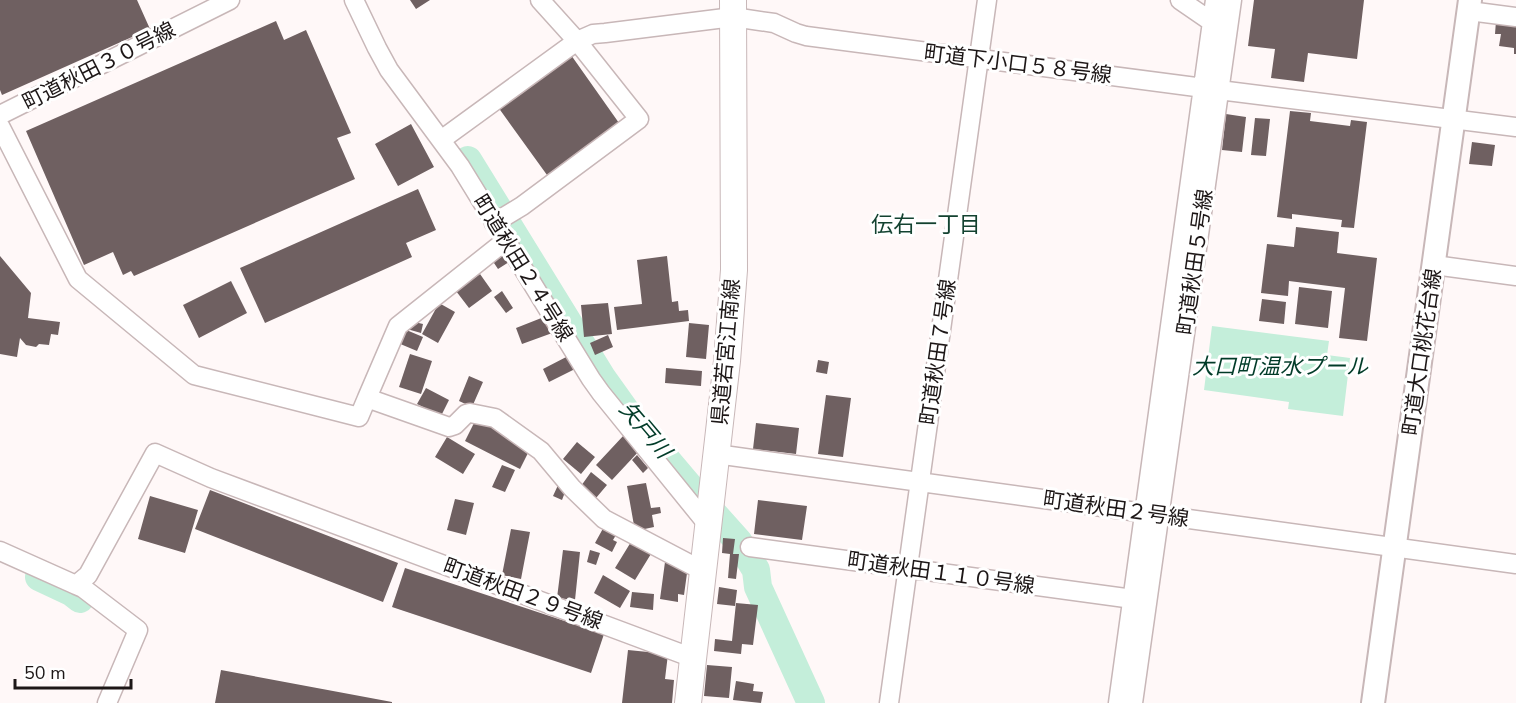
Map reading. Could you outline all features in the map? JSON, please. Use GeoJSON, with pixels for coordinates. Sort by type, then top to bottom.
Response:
{"type":"FeatureCollection","features":[{"type":"Feature","properties":{"kind":"main road","name":"県道若宮江南線"},"geometry":{"type":"LineString","coordinates":[[688,703],[727,361],[734,270],[733,9]]}},
{"type":"Feature","properties":{"kind":"street","name":"町道秋田３０号線"},"geometry":{"type":"LineString","coordinates":[[0,115],[195,8],[230,0]]}},
{"type":"Feature","properties":{"kind":"street","name":"町道秋田２４号線"},"geometry":{"type":"LineString","coordinates":[[354,0],[389,70],[460,166],[601,393],[708,524]]}},
{"type":"Feature","properties":{"kind":"street"},"geometry":{"type":"LineString","coordinates":[[494,223],[522,206],[639,119],[577,40],[540,0]]}},
{"type":"Feature","properties":{"kind":"street","name":"町道秋田７号線"},"geometry":{"type":"LineString","coordinates":[[889,703],[987,0]]}},
{"type":"Feature","properties":{"kind":"street"},"geometry":{"type":"LineString","coordinates":[[1180,0],[1212,22]]}},
{"type":"Feature","properties":{"kind":"street"},"geometry":{"type":"LineString","coordinates":[[1211,89],[1212,22],[1215,0]]}},
{"type":"Feature","properties":{"kind":"street"},"geometry":{"type":"LineString","coordinates":[[1133,703],[1152,514],[1211,89],[1232,0]]}},
{"type":"Feature","properties":{"kind":"street"},"geometry":{"type":"LineString","coordinates":[[1469,5],[1516,17]]}},
{"type":"Feature","properties":{"kind":"street","name":"町道大口桃花台線"},"geometry":{"type":"LineString","coordinates":[[1373,703],[1469,5]]}},
{"type":"Feature","properties":{"kind":"street","name":"町道下小口５８号線"},"geometry":{"type":"LineString","coordinates":[[577,40],[593,34],[733,9],[806,36],[1516,127]]}},
{"type":"Feature","properties":{"kind":"street"},"geometry":{"type":"LineString","coordinates":[[441,140],[577,40]]}},
{"type":"Feature","properties":{"kind":"street"},"geometry":{"type":"LineString","coordinates":[[0,126],[78,279],[194,375],[359,417],[398,326],[506,241]]}},
{"type":"Feature","properties":{"kind":"street"},"geometry":{"type":"LineString","coordinates":[[1434,265],[1516,276]]}},
{"type":"Feature","properties":{"kind":"street"},"geometry":{"type":"LineString","coordinates":[[367,398],[449,427],[455,425],[470,412],[495,418],[541,451],[572,488],[604,519],[703,571]]}},
{"type":"Feature","properties":{"kind":"street","name":"町道秋田２９号線"},"geometry":{"type":"LineString","coordinates":[[83,589],[88,575],[155,453],[211,478],[693,658]]}},
{"type":"Feature","properties":{"kind":"street","name":"町道秋田２号線"},"geometry":{"type":"LineString","coordinates":[[716,455],[1516,564]]}},
{"type":"Feature","properties":{"kind":"street"},"geometry":{"type":"LineString","coordinates":[[1118,703],[1133,599],[1152,514]]}},
{"type":"Feature","properties":{"kind":"street","name":"町道秋田１１０号線"},"geometry":{"type":"LineString","coordinates":[[750,547],[1133,599]]}},
{"type":"Feature","properties":{"kind":"street"},"geometry":{"type":"LineString","coordinates":[[0,550],[83,589],[138,630],[107,703]]}},
{"type":"Feature","properties":{"kind":"water","name":"大口町温水プール"},"geometry":{"type":"Polygon","coordinates":[[[1212,326],[1329,341],[1327,355],[1350,358],[1343,416],[1288,409],[1289,402],[1204,390],[1212,326]]]}},
{"type":"Feature","properties":{"kind":"building"},"geometry":{"type":"Polygon","coordinates":[[[0,0],[137,0],[150,29],[2,95],[0,90],[0,0]]]}},
{"type":"Feature","properties":{"kind":"building"},"geometry":{"type":"Polygon","coordinates":[[[410,0],[430,0],[416,9],[410,0]]]}},
{"type":"Feature","properties":{"kind":"building"},"geometry":{"type":"Polygon","coordinates":[[[1254,0],[1364,0],[1357,59],[1308,53],[1304,82],[1271,78],[1275,49],[1248,46],[1254,0]]]}},
{"type":"Feature","properties":{"kind":"building"},"geometry":{"type":"Polygon","coordinates":[[[276,21],[284,40],[306,30],[351,133],[337,138],[355,179],[134,276],[131,271],[123,275],[113,252],[84,265],[26,131],[276,21]]]}},
{"type":"Feature","properties":{"kind":"building"},"geometry":{"type":"Polygon","coordinates":[[[1496,21],[1516,23],[1516,54],[1514,54],[1514,48],[1499,46],[1501,34],[1495,34],[1496,21]]]}},
{"type":"Feature","properties":{"kind":"building"},"geometry":{"type":"Polygon","coordinates":[[[571,55],[619,123],[547,175],[498,107],[571,55]]]}},
{"type":"Feature","properties":{"kind":"building"},"geometry":{"type":"Polygon","coordinates":[[[1290,111],[1311,113],[1310,121],[1350,126],[1351,120],[1367,122],[1354,228],[1341,227],[1342,220],[1292,214],[1292,219],[1277,217],[1290,111]]]}},
{"type":"Feature","properties":{"kind":"building"},"geometry":{"type":"Polygon","coordinates":[[[1226,114],[1246,117],[1242,152],[1222,150],[1226,114]]]}},
{"type":"Feature","properties":{"kind":"building"},"geometry":{"type":"Polygon","coordinates":[[[1255,118],[1270,119],[1266,156],[1251,155],[1255,118]]]}},
{"type":"Feature","properties":{"kind":"building"},"geometry":{"type":"Polygon","coordinates":[[[411,124],[434,167],[398,186],[375,144],[411,124]]]}},
{"type":"Feature","properties":{"kind":"building"},"geometry":{"type":"Polygon","coordinates":[[[1472,142],[1495,145],[1492,166],[1469,164],[1472,142]]]}},
{"type":"Feature","properties":{"kind":"building"},"geometry":{"type":"Polygon","coordinates":[[[418,189],[436,230],[406,243],[412,257],[265,323],[240,268],[418,189]]]}},
{"type":"Feature","properties":{"kind":"building"},"geometry":{"type":"Polygon","coordinates":[[[1296,227],[1339,232],[1337,253],[1377,258],[1367,341],[1339,338],[1345,288],[1289,281],[1288,296],[1261,293],[1267,244],[1294,247],[1296,227]]]}},
{"type":"Feature","properties":{"kind":"building"},"geometry":{"type":"Polygon","coordinates":[[[503,252],[509,262],[498,269],[492,260],[503,252]]]}},
{"type":"Feature","properties":{"kind":"building"},"geometry":{"type":"Polygon","coordinates":[[[0,256],[31,293],[28,318],[60,322],[58,335],[51,334],[49,345],[39,344],[36,347],[26,345],[20,338],[17,357],[0,354],[0,256]]]}},
{"type":"Feature","properties":{"kind":"building"},"geometry":{"type":"Polygon","coordinates":[[[667,256],[672,302],[678,301],[679,311],[688,310],[689,321],[617,330],[614,307],[642,304],[637,260],[667,256]]]}},
{"type":"Feature","properties":{"kind":"building"},"geometry":{"type":"Polygon","coordinates":[[[480,274],[492,291],[469,308],[456,291],[480,274]]]}},
{"type":"Feature","properties":{"kind":"building"},"geometry":{"type":"Polygon","coordinates":[[[231,281],[247,313],[199,338],[183,305],[231,281]]]}},
{"type":"Feature","properties":{"kind":"building"},"geometry":{"type":"Polygon","coordinates":[[[1299,287],[1332,291],[1328,328],[1295,324],[1299,287]]]}},
{"type":"Feature","properties":{"kind":"building"},"geometry":{"type":"Polygon","coordinates":[[[502,291],[513,308],[506,313],[494,297],[502,291]]]}},
{"type":"Feature","properties":{"kind":"building"},"geometry":{"type":"Polygon","coordinates":[[[1262,299],[1286,302],[1284,324],[1259,321],[1262,299]]]}},
{"type":"Feature","properties":{"kind":"building"},"geometry":{"type":"Polygon","coordinates":[[[439,303],[455,312],[438,343],[422,334],[439,303]]]}},
{"type":"Feature","properties":{"kind":"building"},"geometry":{"type":"Polygon","coordinates":[[[608,303],[612,334],[584,337],[581,305],[608,303]]]}},
{"type":"Feature","properties":{"kind":"building"},"geometry":{"type":"Polygon","coordinates":[[[549,315],[555,332],[522,344],[516,328],[549,315]]]}},
{"type":"Feature","properties":{"kind":"building"},"geometry":{"type":"Polygon","coordinates":[[[410,321],[423,324],[421,333],[407,329],[410,321]]]}},
{"type":"Feature","properties":{"kind":"building"},"geometry":{"type":"Polygon","coordinates":[[[689,323],[709,325],[706,359],[686,357],[689,323]]]}},
{"type":"Feature","properties":{"kind":"building"},"geometry":{"type":"Polygon","coordinates":[[[404,329],[423,337],[417,351],[398,343],[404,329]]]}},
{"type":"Feature","properties":{"kind":"building"},"geometry":{"type":"Polygon","coordinates":[[[608,335],[613,347],[595,355],[590,343],[608,335]]]}},
{"type":"Feature","properties":{"kind":"building"},"geometry":{"type":"Polygon","coordinates":[[[410,354],[432,361],[421,394],[399,387],[410,354]]]}},
{"type":"Feature","properties":{"kind":"building"},"geometry":{"type":"Polygon","coordinates":[[[572,354],[579,367],[549,382],[543,369],[572,354]]]}},
{"type":"Feature","properties":{"kind":"building"},"geometry":{"type":"Polygon","coordinates":[[[818,360],[829,362],[827,374],[816,372],[818,360]]]}},
{"type":"Feature","properties":{"kind":"building"},"geometry":{"type":"Polygon","coordinates":[[[666,368],[702,371],[701,386],[665,383],[666,368]]]}},
{"type":"Feature","properties":{"kind":"building"},"geometry":{"type":"Polygon","coordinates":[[[469,376],[483,382],[472,407],[459,401],[469,376]]]}},
{"type":"Feature","properties":{"kind":"building"},"geometry":{"type":"Polygon","coordinates":[[[426,388],[449,400],[441,416],[417,404],[426,388]]]}},
{"type":"Feature","properties":{"kind":"building"},"geometry":{"type":"Polygon","coordinates":[[[826,395],[851,398],[843,457],[818,454],[826,395]]]}},
{"type":"Feature","properties":{"kind":"building"},"geometry":{"type":"Polygon","coordinates":[[[476,419],[531,447],[520,469],[465,441],[476,419]]]}},
{"type":"Feature","properties":{"kind":"building"},"geometry":{"type":"Polygon","coordinates":[[[756,423],[799,428],[796,454],[753,449],[756,423]]]}},
{"type":"Feature","properties":{"kind":"building"},"geometry":{"type":"Polygon","coordinates":[[[624,435],[640,450],[612,480],[596,465],[624,435]]]}},
{"type":"Feature","properties":{"kind":"building"},"geometry":{"type":"Polygon","coordinates":[[[447,437],[475,454],[463,474],[435,457],[447,437]]]}},
{"type":"Feature","properties":{"kind":"building"},"geometry":{"type":"Polygon","coordinates":[[[577,442],[595,457],[581,474],[563,459],[577,442]]]}},
{"type":"Feature","properties":{"kind":"building"},"geometry":{"type":"Polygon","coordinates":[[[637,455],[648,468],[643,473],[632,460],[637,455]]]}},
{"type":"Feature","properties":{"kind":"building"},"geometry":{"type":"Polygon","coordinates":[[[502,465],[515,470],[505,492],[492,487],[502,465]]]}},
{"type":"Feature","properties":{"kind":"building"},"geometry":{"type":"Polygon","coordinates":[[[591,472],[607,485],[596,498],[581,486],[591,472]]]}},
{"type":"Feature","properties":{"kind":"building"},"geometry":{"type":"Polygon","coordinates":[[[559,483],[567,487],[562,500],[553,496],[559,483]]]}},
{"type":"Feature","properties":{"kind":"building"},"geometry":{"type":"Polygon","coordinates":[[[646,483],[651,508],[660,507],[661,513],[652,515],[654,527],[635,531],[627,486],[646,483]]]}},
{"type":"Feature","properties":{"kind":"building"},"geometry":{"type":"Polygon","coordinates":[[[210,490],[398,563],[383,602],[195,529],[210,490]]]}},
{"type":"Feature","properties":{"kind":"building"},"geometry":{"type":"Polygon","coordinates":[[[150,496],[198,510],[185,553],[138,539],[150,496]]]}},
{"type":"Feature","properties":{"kind":"building"},"geometry":{"type":"Polygon","coordinates":[[[455,499],[474,503],[466,535],[447,530],[455,499]]]}},
{"type":"Feature","properties":{"kind":"building"},"geometry":{"type":"Polygon","coordinates":[[[758,500],[807,506],[802,540],[754,534],[758,500]]]}},
{"type":"Feature","properties":{"kind":"building"},"geometry":{"type":"Polygon","coordinates":[[[606,523],[619,530],[613,540],[617,542],[612,552],[595,543],[606,523]]]}},
{"type":"Feature","properties":{"kind":"building"},"geometry":{"type":"Polygon","coordinates":[[[511,529],[530,532],[521,579],[502,575],[511,529]]]}},
{"type":"Feature","properties":{"kind":"building"},"geometry":{"type":"Polygon","coordinates":[[[634,537],[654,549],[635,580],[615,568],[634,537]]]}},
{"type":"Feature","properties":{"kind":"building"},"geometry":{"type":"Polygon","coordinates":[[[723,538],[735,539],[733,554],[739,554],[736,579],[728,578],[730,554],[722,553],[723,538]]]}},
{"type":"Feature","properties":{"kind":"building"},"geometry":{"type":"Polygon","coordinates":[[[563,550],[580,552],[575,600],[557,598],[563,550]]]}},
{"type":"Feature","properties":{"kind":"building"},"geometry":{"type":"Polygon","coordinates":[[[590,550],[600,553],[596,565],[587,562],[590,550]]]}},
{"type":"Feature","properties":{"kind":"building"},"geometry":{"type":"Polygon","coordinates":[[[665,562],[688,566],[684,595],[678,594],[678,602],[660,599],[665,562]]]}},
{"type":"Feature","properties":{"kind":"building"},"geometry":{"type":"Polygon","coordinates":[[[405,568],[604,634],[591,673],[392,607],[405,568]]]}},
{"type":"Feature","properties":{"kind":"building"},"geometry":{"type":"Polygon","coordinates":[[[603,575],[630,591],[620,608],[594,593],[603,575]]]}},
{"type":"Feature","properties":{"kind":"building"},"geometry":{"type":"Polygon","coordinates":[[[719,587],[737,590],[735,606],[717,604],[719,587]]]}},
{"type":"Feature","properties":{"kind":"building"},"geometry":{"type":"Polygon","coordinates":[[[632,592],[654,594],[653,610],[630,607],[632,592]]]}},
{"type":"Feature","properties":{"kind":"building"},"geometry":{"type":"Polygon","coordinates":[[[736,603],[758,605],[753,645],[742,644],[741,654],[714,651],[715,639],[732,641],[736,603]]]}},
{"type":"Feature","properties":{"kind":"building"},"geometry":{"type":"Polygon","coordinates":[[[628,650],[668,654],[665,679],[674,680],[672,703],[622,703],[628,650]]]}},
{"type":"Feature","properties":{"kind":"building"},"geometry":{"type":"Polygon","coordinates":[[[707,665],[732,667],[729,698],[704,696],[707,665]]]}},
{"type":"Feature","properties":{"kind":"building"},"geometry":{"type":"Polygon","coordinates":[[[221,670],[392,702],[392,703],[215,703],[221,670]]]}},
{"type":"Feature","properties":{"kind":"building"},"geometry":{"type":"Polygon","coordinates":[[[736,681],[754,684],[753,691],[763,692],[761,703],[733,700],[736,681]]]}},
{"type":"Feature","properties":{"kind":"waterway","name":"矢戸川"},"geometry":{"type":"LineString","coordinates":[[468,160],[603,379],[628,414],[738,541],[756,570],[758,587],[811,703]]}},
{"type":"Feature","properties":{"kind":"waterway"},"geometry":{"type":"LineString","coordinates":[[39,577],[71,592],[80,599]]}},
{"type":"Feature","properties":{"kind":"district","name":"伝右一丁目"},"geometry":{"type":"Point","coordinates":[926,225]}}]}
